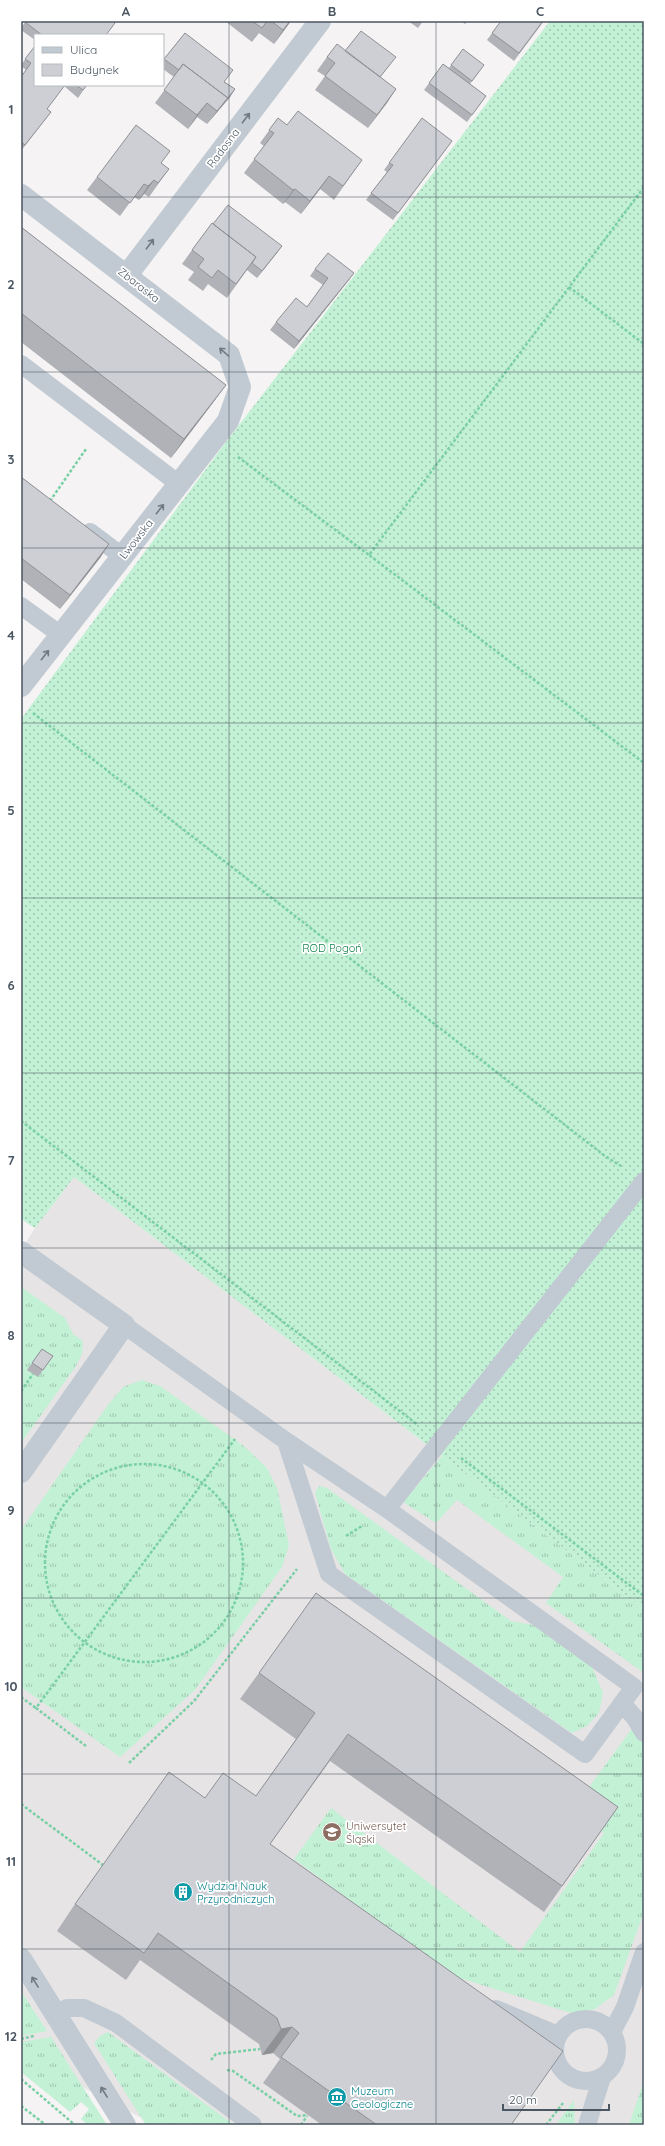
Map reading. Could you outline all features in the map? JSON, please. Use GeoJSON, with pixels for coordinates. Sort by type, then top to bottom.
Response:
{"type":"FeatureCollection","features":[{"type":"Feature","properties":{"kind":"street","name":"Radosna"},"geometry":{"type":"LineString","coordinates":[[126,275],[320,21]]}},
{"type":"Feature","properties":{"kind":"street","name":"Zbaraska"},"geometry":{"type":"LineString","coordinates":[[21,195],[228,355],[240,387]]}},
{"type":"Feature","properties":{"kind":"street","name":"Lwowska"},"geometry":{"type":"LineString","coordinates":[[21,686],[228,421],[240,387]]}},
{"type":"Feature","properties":{"kind":"street"},"geometry":{"type":"LineString","coordinates":[[21,1252],[124,1325],[21,1472]]}},
{"type":"Feature","properties":{"kind":"street"},"geometry":{"type":"LineString","coordinates":[[21,1959],[125,2125]]}},
{"type":"Feature","properties":{"kind":"lane"},"geometry":{"type":"LineString","coordinates":[[21,364],[179,484]]}},
{"type":"Feature","properties":{"kind":"lane"},"geometry":{"type":"LineString","coordinates":[[50,502],[122,556]]}},
{"type":"Feature","properties":{"kind":"lane"},"geometry":{"type":"LineString","coordinates":[[21,606],[61,635]]}},
{"type":"Feature","properties":{"kind":"lane"},"geometry":{"type":"LineString","coordinates":[[387,1509],[644,1180]]}},
{"type":"Feature","properties":{"kind":"lane"},"geometry":{"type":"LineString","coordinates":[[124,1325],[286,1441],[387,1509],[634,1687],[586,1754],[329,1574],[286,1441]]}},
{"type":"Feature","properties":{"kind":"lane"},"geometry":{"type":"LineString","coordinates":[[622,1703],[636,1718],[644,1733]]}},
{"type":"Feature","properties":{"kind":"lane"},"geometry":{"type":"LineString","coordinates":[[612,2032],[625,2007],[644,1952]]}},
{"type":"Feature","properties":{"kind":"lane"},"geometry":{"type":"LineString","coordinates":[[479,2001],[513,2018],[558,2035]]}},
{"type":"Feature","properties":{"kind":"lane"},"geometry":{"type":"LineString","coordinates":[[55,2014],[67,2008],[84,2008],[116,2023],[253,2125]]}},
{"type":"Feature","properties":{"kind":"lane"},"geometry":{"type":"LineString","coordinates":[[587,2125],[602,2077],[613,2065],[617,2048],[612,2032],[599,2021],[583,2019],[567,2025],[558,2035],[555,2048],[556,2061],[564,2072],[576,2080],[589,2081],[602,2077]]}},
{"type":"Feature","properties":{"kind":"path"},"geometry":{"type":"LineString","coordinates":[[369,555],[644,187]]}},
{"type":"Feature","properties":{"kind":"path"},"geometry":{"type":"LineString","coordinates":[[569,287],[644,344]]}},
{"type":"Feature","properties":{"kind":"path"},"geometry":{"type":"LineString","coordinates":[[236,455],[644,763]]}},
{"type":"Feature","properties":{"kind":"path"},"geometry":{"type":"LineString","coordinates":[[50,502],[78,460]]}},
{"type":"Feature","properties":{"kind":"path"},"geometry":{"type":"LineString","coordinates":[[28,709],[599,1152],[625,1168]]}},
{"type":"Feature","properties":{"kind":"path"},"geometry":{"type":"LineString","coordinates":[[21,1121],[440,1442],[644,1596]]}},
{"type":"Feature","properties":{"kind":"path"},"geometry":{"type":"LineString","coordinates":[[21,1391],[33,1374]]}},
{"type":"Feature","properties":{"kind":"path"},"geometry":{"type":"LineString","coordinates":[[36,1708],[252,1416]]}},
{"type":"Feature","properties":{"kind":"path"},"geometry":{"type":"LineString","coordinates":[[148,1461],[186,1472],[202,1484],[218,1497],[238,1528],[244,1565],[236,1605],[210,1636],[180,1658],[145,1664],[107,1654],[85,1641],[66,1623],[50,1599],[45,1562],[52,1522],[77,1490],[108,1469],[148,1461]]}},
{"type":"Feature","properties":{"kind":"path"},"geometry":{"type":"LineString","coordinates":[[129,1763],[194,1701],[303,1561],[322,1552],[387,1509]]}},
{"type":"Feature","properties":{"kind":"path"},"geometry":{"type":"LineString","coordinates":[[21,1698],[86,1746]]}},
{"type":"Feature","properties":{"kind":"path"},"geometry":{"type":"LineString","coordinates":[[21,1804],[103,1865]]}},
{"type":"Feature","properties":{"kind":"path"},"geometry":{"type":"LineString","coordinates":[[206,2066],[216,2054],[260,2050]]}},
{"type":"Feature","properties":{"kind":"path"},"geometry":{"type":"LineString","coordinates":[[21,2080],[75,2125]]}},
{"type":"Feature","properties":{"kind":"path"},"geometry":{"type":"LineString","coordinates":[[546,2125],[565,2100],[576,2080]]}},
{"type":"Feature","properties":{"kind":"path"},"geometry":{"type":"LineString","coordinates":[[21,2106],[46,2125]]}},
{"type":"Feature","properties":{"kind":"path"},"geometry":{"type":"LineString","coordinates":[[301,2125],[308,2115]]}},
{"type":"Feature","properties":{"kind":"shaded area","name":"Uniwersytet Śląski"},"geometry":{"type":"Polygon","coordinates":[[[74,1177],[644,1609],[644,2125],[155,2125],[21,2055],[21,1250],[35,1228],[74,1177]]]}},
{"type":"Feature","properties":{"kind":"green space","name":"ROD Pogoń"},"geometry":{"type":"Polygon","coordinates":[[[550,21],[644,21],[644,1609],[74,1177],[35,1228],[21,1219],[21,719],[223,446],[550,21]]]}},
{"type":"Feature","properties":{"kind":"green space"},"geometry":{"type":"Polygon","coordinates":[[[21,1287],[65,1318],[73,1334],[83,1341],[82,1354],[76,1366],[21,1443],[21,1287]]]}},
{"type":"Feature","properties":{"kind":"green space"},"geometry":{"type":"Polygon","coordinates":[[[142,1380],[160,1386],[245,1447],[267,1468],[277,1488],[289,1545],[282,1567],[195,1690],[120,1757],[21,1687],[21,1530],[107,1406],[123,1387],[142,1380]]]}},
{"type":"Feature","properties":{"kind":"green space"},"geometry":{"type":"Polygon","coordinates":[[[442,1456],[644,1609],[644,1673],[546,1603],[563,1577],[457,1500],[436,1523],[403,1502],[442,1456]]]}},
{"type":"Feature","properties":{"kind":"green space"},"geometry":{"type":"Polygon","coordinates":[[[319,1486],[327,1488],[511,1621],[533,1625],[592,1667],[603,1693],[599,1713],[587,1726],[572,1733],[345,1574],[331,1549],[315,1493],[319,1486]]]}},
{"type":"Feature","properties":{"kind":"green space"},"geometry":{"type":"Polygon","coordinates":[[[644,1712],[644,1912],[614,1995],[595,2009],[571,2013],[453,1976],[294,1859],[331,1808],[520,1952],[604,1833],[573,1809],[644,1712]]]}},
{"type":"Feature","properties":{"kind":"green space"},"geometry":{"type":"Polygon","coordinates":[[[21,1991],[47,2031],[21,2036],[21,1991]]]}},
{"type":"Feature","properties":{"kind":"green space"},"geometry":{"type":"Polygon","coordinates":[[[108,2032],[234,2125],[146,2125],[94,2043],[100,2036],[108,2032]]]}},
{"type":"Feature","properties":{"kind":"green space"},"geometry":{"type":"Polygon","coordinates":[[[51,2037],[107,2125],[88,2125],[81,2119],[89,2109],[81,2102],[70,2112],[21,2072],[21,2042],[51,2037]]]}},
{"type":"Feature","properties":{"kind":"green space"},"geometry":{"type":"Polygon","coordinates":[[[644,2080],[644,2125],[629,2125],[644,2080]]]}},
{"type":"Feature","properties":{"kind":"green space"},"geometry":{"type":"Polygon","coordinates":[[[574,2100],[575,2125],[556,2125],[574,2100]]]}},
{"type":"Feature","properties":{"kind":"building"},"geometry":{"type":"Polygon","coordinates":[[[113,21],[115,23],[107,34],[41,34],[25,22],[113,21]]]}},
{"type":"Feature","properties":{"kind":"building"},"geometry":{"type":"Polygon","coordinates":[[[252,21],[267,21],[262,28],[252,21]]]}},
{"type":"Feature","properties":{"kind":"building"},"geometry":{"type":"Polygon","coordinates":[[[271,21],[290,21],[283,30],[271,21]]]}},
{"type":"Feature","properties":{"kind":"building"},"geometry":{"type":"Polygon","coordinates":[[[501,21],[543,21],[519,53],[492,33],[501,21]]]}},
{"type":"Feature","properties":{"kind":"building"},"geometry":{"type":"Polygon","coordinates":[[[361,31],[396,57],[380,77],[345,51],[361,31]]]}},
{"type":"Feature","properties":{"kind":"building"},"geometry":{"type":"Polygon","coordinates":[[[185,33],[233,70],[224,82],[235,89],[228,98],[183,64],[179,70],[164,59],[185,33]]]}},
{"type":"Feature","properties":{"kind":"building"},"geometry":{"type":"Polygon","coordinates":[[[337,44],[396,89],[377,115],[325,76],[335,63],[327,57],[337,44]]]}},
{"type":"Feature","properties":{"kind":"building"},"geometry":{"type":"Polygon","coordinates":[[[34,47],[34,86],[64,86],[47,109],[51,112],[25,145],[21,142],[21,77],[31,63],[25,59],[34,47]]]}},
{"type":"Feature","properties":{"kind":"building"},"geometry":{"type":"Polygon","coordinates":[[[463,49],[484,65],[472,81],[451,65],[463,49]]]}},
{"type":"Feature","properties":{"kind":"building"},"geometry":{"type":"Polygon","coordinates":[[[183,64],[228,98],[217,111],[207,103],[197,115],[164,90],[183,64]]]}},
{"type":"Feature","properties":{"kind":"building"},"geometry":{"type":"Polygon","coordinates":[[[443,64],[486,96],[472,115],[429,83],[443,64]]]}},
{"type":"Feature","properties":{"kind":"building"},"geometry":{"type":"Polygon","coordinates":[[[77,86],[86,86],[83,90],[77,86]]]}},
{"type":"Feature","properties":{"kind":"building"},"geometry":{"type":"Polygon","coordinates":[[[298,111],[362,160],[343,186],[329,176],[310,201],[295,189],[293,190],[254,159],[274,133],[269,130],[278,118],[287,125],[298,111]]]}},
{"type":"Feature","properties":{"kind":"building"},"geometry":{"type":"Polygon","coordinates":[[[422,118],[452,141],[398,213],[371,193],[393,165],[389,163],[422,118]]]}},
{"type":"Feature","properties":{"kind":"building"},"geometry":{"type":"Polygon","coordinates":[[[136,125],[170,151],[161,163],[169,169],[158,183],[154,180],[148,186],[144,184],[130,203],[97,177],[136,125]]]}},
{"type":"Feature","properties":{"kind":"building"},"geometry":{"type":"Polygon","coordinates":[[[228,205],[282,246],[262,271],[252,263],[256,257],[213,224],[228,205]]]}},
{"type":"Feature","properties":{"kind":"building"},"geometry":{"type":"Polygon","coordinates":[[[212,223],[256,257],[236,284],[218,270],[212,278],[198,267],[204,259],[192,250],[212,223]]]}},
{"type":"Feature","properties":{"kind":"building"},"geometry":{"type":"Polygon","coordinates":[[[21,227],[226,385],[184,439],[21,313],[21,227]]]}},
{"type":"Feature","properties":{"kind":"building"},"geometry":{"type":"Polygon","coordinates":[[[328,253],[354,273],[299,341],[276,322],[296,298],[307,307],[328,278],[315,269],[328,253]]]}},
{"type":"Feature","properties":{"kind":"building"},"geometry":{"type":"Polygon","coordinates":[[[21,477],[109,544],[70,595],[21,558],[21,477]]]}},
{"type":"Feature","properties":{"kind":"building"},"geometry":{"type":"Polygon","coordinates":[[[42,1349],[53,1356],[43,1370],[32,1363],[42,1349]]]}},
{"type":"Feature","properties":{"kind":"building","name":"Wydział Nauk Przyrodniczych"},"geometry":{"type":"Polygon","coordinates":[[[316,1593],[618,1807],[562,1886],[348,1734],[270,1844],[563,2051],[511,2125],[377,2125],[281,2057],[299,2033],[292,2027],[281,2029],[277,2018],[158,1933],[144,1953],[75,1904],[169,1772],[205,1798],[223,1773],[256,1796],[315,1713],[259,1673],[316,1593]]]}},
{"type":"Feature","properties":{"kind":"place","name":"Uniwersytet Śląski"},"geometry":{"type":"Point","coordinates":[332,1832]}},
{"type":"Feature","properties":{"kind":"place","name":"Wydział Nauk Przyrodniczych"},"geometry":{"type":"Point","coordinates":[183,1892]}},
{"type":"Feature","properties":{"kind":"place","name":"Muzeum Geologiczne"},"geometry":{"type":"Point","coordinates":[337,2097]}}]}
